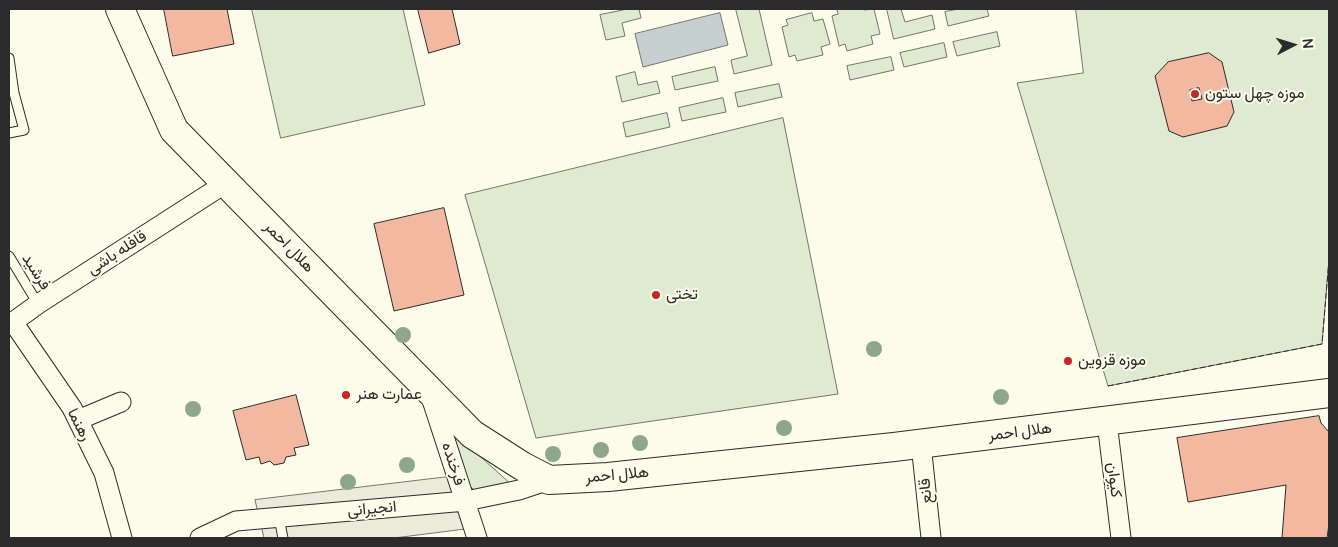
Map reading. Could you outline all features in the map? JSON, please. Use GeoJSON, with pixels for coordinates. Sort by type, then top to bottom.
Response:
{"type":"FeatureCollection","features":[{"type":"Feature","properties":{"kind":"main road","name":"هلال احمر"},"geometry":{"type":"LineString","coordinates":[[120,9],[174,130],[472,434],[522,466],[549,480],[608,477],[921,444],[1329,394]]}},
{"type":"Feature","properties":{"kind":"street","name":"قافله باشی"},"geometry":{"type":"LineString","coordinates":[[11,324],[38,304],[226,183]]}},
{"type":"Feature","properties":{"kind":"street","name":"رهنما"},"geometry":{"type":"LineString","coordinates":[[11,324],[72,408],[104,474],[119,538]]}},
{"type":"Feature","properties":{"kind":"street","name":"فرخنده"},"geometry":{"type":"LineString","coordinates":[[429,390],[477,538]]}},
{"type":"Feature","properties":{"kind":"street"},"geometry":{"type":"LineString","coordinates":[[78,420],[121,402]]}},
{"type":"Feature","properties":{"kind":"street","name":"کیوان"},"geometry":{"type":"LineString","coordinates":[[1107,422],[1122,538]]}},
{"type":"Feature","properties":{"kind":"street","name":"قانع"},"geometry":{"type":"LineString","coordinates":[[921,444],[931,538]]}},
{"type":"Feature","properties":{"kind":"street","name":"انجیرانی"},"geometry":{"type":"LineString","coordinates":[[200,538],[236,521],[466,501],[519,490],[549,480]]}},
{"type":"Feature","properties":{"kind":"lane"},"geometry":{"type":"LineString","coordinates":[[9,58],[11,94],[24,130],[9,133]]}},
{"type":"Feature","properties":{"kind":"lane","name":"فرشید"},"geometry":{"type":"LineString","coordinates":[[9,256],[38,304]]}},
{"type":"Feature","properties":{"kind":"lane"},"geometry":{"type":"LineString","coordinates":[[278,518],[284,538]]}},
{"type":"Feature","properties":{"kind":"green space"},"geometry":{"type":"Polygon","coordinates":[[[252,9],[403,9],[425,105],[281,138],[252,9]]]}},
{"type":"Feature","properties":{"kind":"green space"},"geometry":{"type":"Polygon","coordinates":[[[628,9],[639,9],[641,18],[622,23],[625,36],[606,40],[600,15],[628,9]]]}},
{"type":"Feature","properties":{"kind":"green space"},"geometry":{"type":"Polygon","coordinates":[[[736,9],[759,9],[772,65],[734,74],[731,60],[747,56],[736,9]]]}},
{"type":"Feature","properties":{"kind":"green space"},"geometry":{"type":"Polygon","coordinates":[[[837,9],[874,9],[880,34],[871,36],[873,44],[847,51],[845,44],[839,46],[832,16],[838,14],[837,9]]]}},
{"type":"Feature","properties":{"kind":"green space"},"geometry":{"type":"Polygon","coordinates":[[[887,9],[901,9],[905,22],[932,15],[935,29],[894,39],[887,9]]]}},
{"type":"Feature","properties":{"kind":"green space"},"geometry":{"type":"Polygon","coordinates":[[[959,9],[987,9],[989,16],[948,26],[945,12],[959,9]]]}},
{"type":"Feature","properties":{"kind":"green space"},"geometry":{"type":"Polygon","coordinates":[[[1076,9],[1329,9],[1329,259],[1322,344],[1108,386],[1017,83],[1083,73],[1076,9]]]}},
{"type":"Feature","properties":{"kind":"green space"},"geometry":{"type":"Polygon","coordinates":[[[812,13],[814,21],[823,19],[830,44],[821,47],[823,55],[797,61],[795,55],[789,57],[782,27],[788,25],[786,20],[812,13]]]}},
{"type":"Feature","properties":{"kind":"green space"},"geometry":{"type":"Polygon","coordinates":[[[997,32],[1000,46],[957,56],[953,42],[997,32]]]}},
{"type":"Feature","properties":{"kind":"green space"},"geometry":{"type":"Polygon","coordinates":[[[944,43],[947,57],[904,67],[900,53],[944,43]]]}},
{"type":"Feature","properties":{"kind":"green space"},"geometry":{"type":"Polygon","coordinates":[[[891,57],[894,70],[850,80],[847,66],[891,57]]]}},
{"type":"Feature","properties":{"kind":"green space"},"geometry":{"type":"Polygon","coordinates":[[[715,67],[718,81],[675,90],[672,77],[715,67]]]}},
{"type":"Feature","properties":{"kind":"green space"},"geometry":{"type":"Polygon","coordinates":[[[635,72],[638,85],[657,81],[660,93],[622,102],[616,77],[635,72]]]}},
{"type":"Feature","properties":{"kind":"green space"},"geometry":{"type":"Polygon","coordinates":[[[779,84],[782,97],[738,107],[735,93],[779,84]]]}},
{"type":"Feature","properties":{"kind":"green space"},"geometry":{"type":"Polygon","coordinates":[[[723,98],[726,112],[682,121],[679,108],[723,98]]]}},
{"type":"Feature","properties":{"kind":"green space"},"geometry":{"type":"Polygon","coordinates":[[[667,113],[670,127],[626,137],[623,123],[667,113]]]}},
{"type":"Feature","properties":{"kind":"green space","name":"تختی"},"geometry":{"type":"Polygon","coordinates":[[[783,118],[838,394],[536,438],[465,195],[783,118]]]}},
{"type":"Feature","properties":{"kind":"green space"},"geometry":{"type":"Polygon","coordinates":[[[451,430],[513,486],[475,491],[470,486],[451,430]]]}},
{"type":"Feature","properties":{"kind":"shaded area"},"geometry":{"type":"Polygon","coordinates":[[[720,13],[728,45],[643,67],[635,34],[720,13]]]}},
{"type":"Feature","properties":{"kind":"shaded area"},"geometry":{"type":"Polygon","coordinates":[[[448,477],[465,529],[394,538],[264,538],[255,500],[448,477]]]}},
{"type":"Feature","properties":{"kind":"building"},"geometry":{"type":"Polygon","coordinates":[[[164,9],[227,9],[234,44],[173,56],[164,9]]]}},
{"type":"Feature","properties":{"kind":"building"},"geometry":{"type":"Polygon","coordinates":[[[418,9],[452,9],[460,44],[429,53],[418,9]]]}},
{"type":"Feature","properties":{"kind":"building","name":"موزه چهل ستون"},"geometry":{"type":"Polygon","coordinates":[[[1209,53],[1222,62],[1234,112],[1227,126],[1183,137],[1169,131],[1155,76],[1168,62],[1209,53]]]}},
{"type":"Feature","properties":{"kind":"building"},"geometry":{"type":"Polygon","coordinates":[[[1199,88],[1202,99],[1192,101],[1190,90],[1199,88]]]}},
{"type":"Feature","properties":{"kind":"building"},"geometry":{"type":"Polygon","coordinates":[[[444,208],[464,295],[394,311],[374,224],[444,208]]]}},
{"type":"Feature","properties":{"kind":"building"},"geometry":{"type":"Polygon","coordinates":[[[296,395],[309,445],[294,448],[296,455],[286,457],[284,463],[274,465],[270,461],[261,464],[259,457],[246,460],[233,411],[296,395]]]}},
{"type":"Feature","properties":{"kind":"building"},"geometry":{"type":"Polygon","coordinates":[[[1319,416],[1321,423],[1329,432],[1329,524],[1327,538],[1282,538],[1286,485],[1188,502],[1177,438],[1319,416]]]}},
{"type":"Feature","properties":{"kind":"fence"},"geometry":{"type":"LineString","coordinates":[[1108,386],[1322,344],[1329,259]]}},
{"type":"Feature","properties":{"kind":"place","name":"موزه چهل ستون"},"geometry":{"type":"Point","coordinates":[1195,94]}},
{"type":"Feature","properties":{"kind":"place","name":"تختی"},"geometry":{"type":"Point","coordinates":[656,295]}},
{"type":"Feature","properties":{"kind":"place","name":"موزه قزوین"},"geometry":{"type":"Point","coordinates":[1068,361]}},
{"type":"Feature","properties":{"kind":"place","name":"عمارت هنر"},"geometry":{"type":"Point","coordinates":[346,395]}}]}
